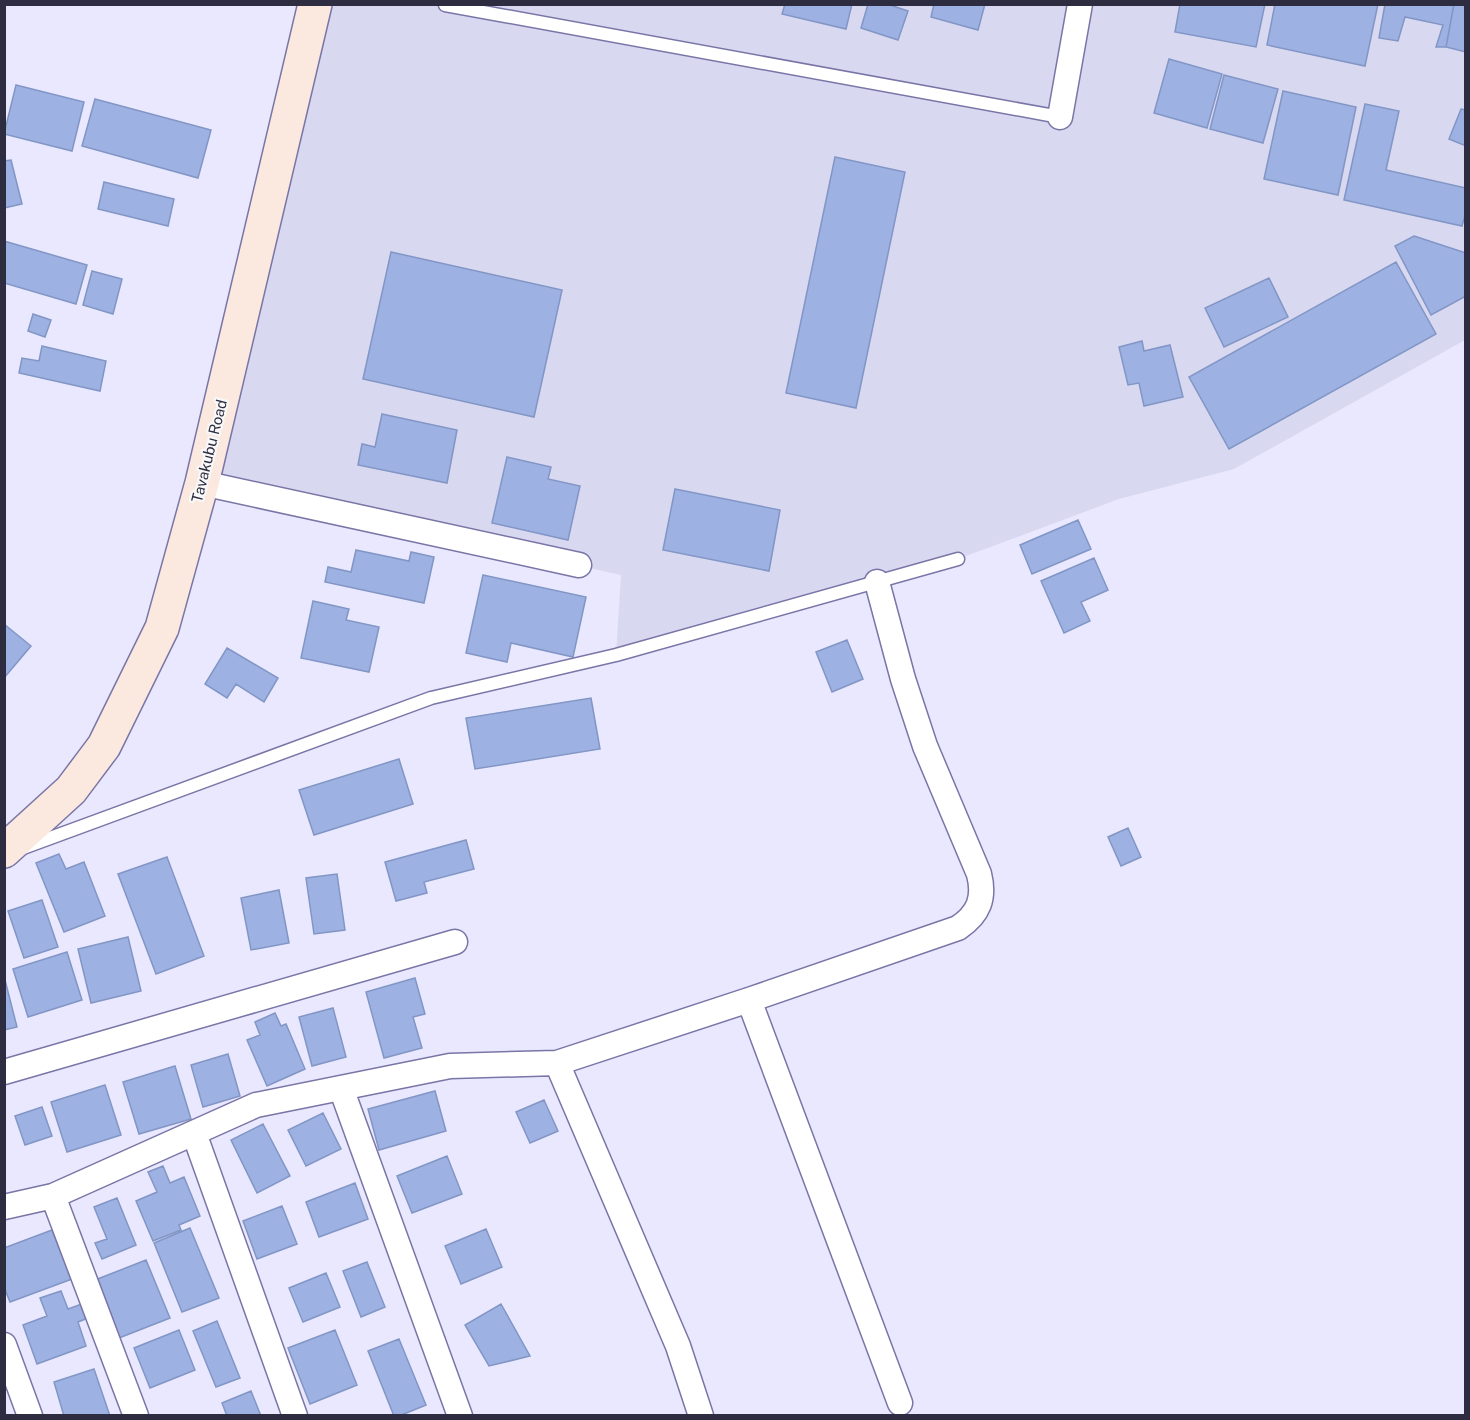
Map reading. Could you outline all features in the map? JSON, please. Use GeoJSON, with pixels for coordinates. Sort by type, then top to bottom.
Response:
{"type":"FeatureCollection","features":[{"type":"Feature","properties":{"kind":"main road","name":"Tavakubu Road"},"geometry":{"type":"LineString","coordinates":[[4,853],[71,790],[104,746],[162,628],[202,483],[315,4]]}},
{"type":"Feature","properties":{"kind":"street"},"geometry":{"type":"LineString","coordinates":[[1060,117],[1080,4]]}},
{"type":"Feature","properties":{"kind":"street"},"geometry":{"type":"LineString","coordinates":[[202,483],[579,565]]}},
{"type":"Feature","properties":{"kind":"street"},"geometry":{"type":"LineString","coordinates":[[4,1207],[53,1196],[256,1105],[450,1066],[557,1063],[749,1000],[958,928],[967,922],[974,915],[978,906],[981,885],[925,746],[903,679],[877,582]]}},
{"type":"Feature","properties":{"kind":"street"},"geometry":{"type":"LineString","coordinates":[[4,1072],[455,942]]}},
{"type":"Feature","properties":{"kind":"street"},"geometry":{"type":"LineString","coordinates":[[749,1000],[900,1403]]}},
{"type":"Feature","properties":{"kind":"street"},"geometry":{"type":"LineString","coordinates":[[557,1063],[678,1346],[701,1416]]}},
{"type":"Feature","properties":{"kind":"street"},"geometry":{"type":"LineString","coordinates":[[341,1088],[460,1416]]}},
{"type":"Feature","properties":{"kind":"street"},"geometry":{"type":"LineString","coordinates":[[194,1133],[296,1416]]}},
{"type":"Feature","properties":{"kind":"street"},"geometry":{"type":"LineString","coordinates":[[53,1196],[136,1416]]}},
{"type":"Feature","properties":{"kind":"street"},"geometry":{"type":"LineString","coordinates":[[4,1345],[30,1416]]}},
{"type":"Feature","properties":{"kind":"lane"},"geometry":{"type":"LineString","coordinates":[[446,5],[1060,117]]}},
{"type":"Feature","properties":{"kind":"lane"},"geometry":{"type":"LineString","coordinates":[[4,853],[431,698],[616,656],[958,559]]}},
{"type":"Feature","properties":{"kind":"shaded area"},"geometry":{"type":"Polygon","coordinates":[[[315,5],[1465,5],[1465,340],[1234,469],[1119,499],[958,559],[616,655],[621,575],[202,483],[315,5]]]}},
{"type":"Feature","properties":{"kind":"building"},"geometry":{"type":"Polygon","coordinates":[[[785,4],[852,4],[846,29],[782,14],[785,4]]]}},
{"type":"Feature","properties":{"kind":"building"},"geometry":{"type":"Polygon","coordinates":[[[868,4],[887,4],[908,11],[898,40],[861,28],[868,4]]]}},
{"type":"Feature","properties":{"kind":"building"},"geometry":{"type":"Polygon","coordinates":[[[934,4],[985,4],[978,30],[931,17],[934,4]]]}},
{"type":"Feature","properties":{"kind":"building"},"geometry":{"type":"Polygon","coordinates":[[[1180,4],[1265,4],[1256,47],[1175,32],[1180,4]]]}},
{"type":"Feature","properties":{"kind":"building"},"geometry":{"type":"Polygon","coordinates":[[[1275,4],[1378,4],[1365,66],[1267,45],[1275,4]]]}},
{"type":"Feature","properties":{"kind":"building"},"geometry":{"type":"Polygon","coordinates":[[[1385,4],[1454,4],[1446,47],[1436,47],[1443,25],[1405,17],[1398,41],[1379,38],[1385,4]]]}},
{"type":"Feature","properties":{"kind":"building"},"geometry":{"type":"Polygon","coordinates":[[[1454,4],[1466,4],[1466,52],[1446,47],[1454,4]]]}},
{"type":"Feature","properties":{"kind":"building"},"geometry":{"type":"Polygon","coordinates":[[[1169,59],[1222,74],[1207,128],[1154,113],[1169,59]]]}},
{"type":"Feature","properties":{"kind":"building"},"geometry":{"type":"Polygon","coordinates":[[[1224,75],[1278,89],[1263,143],[1210,129],[1224,75]]]}},
{"type":"Feature","properties":{"kind":"building"},"geometry":{"type":"Polygon","coordinates":[[[16,85],[84,102],[72,151],[4,134],[16,85]]]}},
{"type":"Feature","properties":{"kind":"building"},"geometry":{"type":"Polygon","coordinates":[[[1283,91],[1356,107],[1338,195],[1264,179],[1283,91]]]}},
{"type":"Feature","properties":{"kind":"building"},"geometry":{"type":"Polygon","coordinates":[[[95,99],[211,130],[198,178],[82,146],[95,99]]]}},
{"type":"Feature","properties":{"kind":"building"},"geometry":{"type":"Polygon","coordinates":[[[1365,104],[1399,111],[1386,170],[1466,188],[1466,212],[1462,226],[1344,200],[1365,104]]]}},
{"type":"Feature","properties":{"kind":"building"},"geometry":{"type":"Polygon","coordinates":[[[1461,109],[1466,110],[1466,146],[1449,139],[1461,109]]]}},
{"type":"Feature","properties":{"kind":"building"},"geometry":{"type":"Polygon","coordinates":[[[835,157],[905,172],[856,408],[786,393],[835,157]]]}},
{"type":"Feature","properties":{"kind":"building"},"geometry":{"type":"Polygon","coordinates":[[[11,160],[22,204],[4,208],[4,161],[11,160]]]}},
{"type":"Feature","properties":{"kind":"building"},"geometry":{"type":"Polygon","coordinates":[[[104,182],[174,199],[168,226],[98,209],[104,182]]]}},
{"type":"Feature","properties":{"kind":"building"},"geometry":{"type":"Polygon","coordinates":[[[1414,236],[1466,253],[1466,296],[1431,315],[1395,246],[1414,236]]]}},
{"type":"Feature","properties":{"kind":"building"},"geometry":{"type":"Polygon","coordinates":[[[4,241],[87,265],[76,304],[4,283],[4,241]]]}},
{"type":"Feature","properties":{"kind":"building"},"geometry":{"type":"Polygon","coordinates":[[[391,252],[562,290],[534,417],[363,379],[391,252]]]}},
{"type":"Feature","properties":{"kind":"building"},"geometry":{"type":"Polygon","coordinates":[[[1396,262],[1436,334],[1229,449],[1189,377],[1396,262]]]}},
{"type":"Feature","properties":{"kind":"building"},"geometry":{"type":"Polygon","coordinates":[[[92,271],[122,279],[113,314],[83,305],[92,271]]]}},
{"type":"Feature","properties":{"kind":"building"},"geometry":{"type":"Polygon","coordinates":[[[1269,278],[1288,317],[1224,347],[1205,308],[1269,278]]]}},
{"type":"Feature","properties":{"kind":"building"},"geometry":{"type":"Polygon","coordinates":[[[33,314],[51,320],[45,337],[28,331],[33,314]]]}},
{"type":"Feature","properties":{"kind":"building"},"geometry":{"type":"Polygon","coordinates":[[[1142,341],[1144,351],[1170,345],[1183,397],[1144,406],[1139,383],[1128,385],[1119,347],[1142,341]]]}},
{"type":"Feature","properties":{"kind":"building"},"geometry":{"type":"Polygon","coordinates":[[[42,346],[106,361],[100,391],[19,373],[22,358],[39,361],[42,346]]]}},
{"type":"Feature","properties":{"kind":"building"},"geometry":{"type":"Polygon","coordinates":[[[382,414],[457,430],[447,483],[358,465],[362,444],[375,447],[382,414]]]}},
{"type":"Feature","properties":{"kind":"building"},"geometry":{"type":"Polygon","coordinates":[[[507,457],[551,467],[548,479],[580,486],[568,540],[492,523],[507,457]]]}},
{"type":"Feature","properties":{"kind":"building"},"geometry":{"type":"Polygon","coordinates":[[[675,489],[780,510],[769,571],[663,550],[675,489]]]}},
{"type":"Feature","properties":{"kind":"building"},"geometry":{"type":"Polygon","coordinates":[[[1078,520],[1091,549],[1032,574],[1020,545],[1078,520]]]}},
{"type":"Feature","properties":{"kind":"building"},"geometry":{"type":"Polygon","coordinates":[[[356,550],[409,561],[411,552],[434,557],[424,603],[325,582],[328,567],[351,572],[356,550]]]}},
{"type":"Feature","properties":{"kind":"building"},"geometry":{"type":"Polygon","coordinates":[[[1094,558],[1108,590],[1081,602],[1090,621],[1064,633],[1041,581],[1094,558]]]}},
{"type":"Feature","properties":{"kind":"building"},"geometry":{"type":"Polygon","coordinates":[[[483,575],[586,597],[573,657],[511,643],[507,662],[466,653],[483,575]]]}},
{"type":"Feature","properties":{"kind":"building"},"geometry":{"type":"Polygon","coordinates":[[[313,601],[349,609],[346,620],[379,627],[369,672],[301,658],[313,601]]]}},
{"type":"Feature","properties":{"kind":"building"},"geometry":{"type":"Polygon","coordinates":[[[4,624],[31,646],[4,678],[4,624]]]}},
{"type":"Feature","properties":{"kind":"building"},"geometry":{"type":"Polygon","coordinates":[[[847,640],[863,679],[832,692],[816,652],[847,640]]]}},
{"type":"Feature","properties":{"kind":"building"},"geometry":{"type":"Polygon","coordinates":[[[227,648],[278,678],[264,702],[236,684],[227,698],[205,684],[227,648]]]}},
{"type":"Feature","properties":{"kind":"building"},"geometry":{"type":"Polygon","coordinates":[[[591,698],[600,749],[475,769],[466,718],[591,698]]]}},
{"type":"Feature","properties":{"kind":"building"},"geometry":{"type":"Polygon","coordinates":[[[399,759],[413,804],[314,835],[299,790],[399,759]]]}},
{"type":"Feature","properties":{"kind":"building"},"geometry":{"type":"Polygon","coordinates":[[[1128,828],[1141,857],[1121,866],[1108,837],[1128,828]]]}},
{"type":"Feature","properties":{"kind":"building"},"geometry":{"type":"Polygon","coordinates":[[[466,840],[474,869],[424,882],[427,893],[396,901],[385,862],[466,840]]]}},
{"type":"Feature","properties":{"kind":"building"},"geometry":{"type":"Polygon","coordinates":[[[59,854],[66,869],[84,862],[105,916],[64,932],[36,863],[59,854]]]}},
{"type":"Feature","properties":{"kind":"building"},"geometry":{"type":"Polygon","coordinates":[[[167,857],[204,956],[156,974],[118,874],[167,857]]]}},
{"type":"Feature","properties":{"kind":"building"},"geometry":{"type":"Polygon","coordinates":[[[337,874],[345,930],[314,934],[306,878],[337,874]]]}},
{"type":"Feature","properties":{"kind":"building"},"geometry":{"type":"Polygon","coordinates":[[[279,890],[289,943],[251,950],[241,898],[279,890]]]}},
{"type":"Feature","properties":{"kind":"building"},"geometry":{"type":"Polygon","coordinates":[[[42,900],[58,947],[24,958],[8,911],[42,900]]]}},
{"type":"Feature","properties":{"kind":"building"},"geometry":{"type":"Polygon","coordinates":[[[128,937],[141,991],[91,1003],[78,949],[128,937]]]}},
{"type":"Feature","properties":{"kind":"building"},"geometry":{"type":"Polygon","coordinates":[[[67,952],[82,1000],[28,1017],[13,969],[67,952]]]}},
{"type":"Feature","properties":{"kind":"building"},"geometry":{"type":"Polygon","coordinates":[[[4,976],[17,1027],[4,1030],[4,976]]]}},
{"type":"Feature","properties":{"kind":"building"},"geometry":{"type":"Polygon","coordinates":[[[415,978],[425,1014],[413,1017],[422,1048],[384,1058],[366,992],[415,978]]]}},
{"type":"Feature","properties":{"kind":"building"},"geometry":{"type":"Polygon","coordinates":[[[333,1008],[346,1057],[312,1066],[299,1017],[333,1008]]]}},
{"type":"Feature","properties":{"kind":"building"},"geometry":{"type":"Polygon","coordinates":[[[275,1013],[281,1026],[286,1024],[305,1069],[267,1086],[247,1040],[260,1035],[255,1022],[275,1013]]]}},
{"type":"Feature","properties":{"kind":"building"},"geometry":{"type":"Polygon","coordinates":[[[228,1054],[240,1096],[203,1107],[191,1065],[228,1054]]]}},
{"type":"Feature","properties":{"kind":"building"},"geometry":{"type":"Polygon","coordinates":[[[175,1066],[191,1119],[139,1134],[123,1082],[175,1066]]]}},
{"type":"Feature","properties":{"kind":"building"},"geometry":{"type":"Polygon","coordinates":[[[105,1085],[121,1135],[67,1152],[51,1102],[105,1085]]]}},
{"type":"Feature","properties":{"kind":"building"},"geometry":{"type":"Polygon","coordinates":[[[435,1091],[446,1131],[379,1150],[368,1109],[435,1091]]]}},
{"type":"Feature","properties":{"kind":"building"},"geometry":{"type":"Polygon","coordinates":[[[544,1100],[558,1131],[530,1143],[516,1112],[544,1100]]]}},
{"type":"Feature","properties":{"kind":"building"},"geometry":{"type":"Polygon","coordinates":[[[42,1107],[52,1136],[25,1145],[15,1116],[42,1107]]]}},
{"type":"Feature","properties":{"kind":"building"},"geometry":{"type":"Polygon","coordinates":[[[323,1113],[341,1149],[306,1166],[288,1130],[323,1113]]]}},
{"type":"Feature","properties":{"kind":"building"},"geometry":{"type":"Polygon","coordinates":[[[263,1124],[290,1176],[257,1193],[231,1140],[263,1124]]]}},
{"type":"Feature","properties":{"kind":"building"},"geometry":{"type":"Polygon","coordinates":[[[447,1156],[462,1194],[412,1213],[397,1176],[447,1156]]]}},
{"type":"Feature","properties":{"kind":"building"},"geometry":{"type":"Polygon","coordinates":[[[163,1166],[170,1183],[184,1177],[200,1216],[179,1225],[181,1230],[153,1241],[136,1201],[157,1192],[148,1172],[163,1166]]]}},
{"type":"Feature","properties":{"kind":"building"},"geometry":{"type":"Polygon","coordinates":[[[355,1183],[368,1219],[319,1237],[306,1202],[355,1183]]]}},
{"type":"Feature","properties":{"kind":"building"},"geometry":{"type":"Polygon","coordinates":[[[117,1198],[136,1245],[102,1259],[95,1243],[107,1239],[94,1207],[117,1198]]]}},
{"type":"Feature","properties":{"kind":"building"},"geometry":{"type":"Polygon","coordinates":[[[282,1206],[297,1244],[257,1259],[243,1221],[282,1206]]]}},
{"type":"Feature","properties":{"kind":"building"},"geometry":{"type":"Polygon","coordinates":[[[190,1228],[219,1298],[182,1312],[154,1243],[190,1228]]]}},
{"type":"Feature","properties":{"kind":"building"},"geometry":{"type":"Polygon","coordinates":[[[486,1229],[502,1267],[461,1284],[445,1246],[486,1229]]]}},
{"type":"Feature","properties":{"kind":"building"},"geometry":{"type":"Polygon","coordinates":[[[52,1230],[72,1279],[10,1302],[4,1287],[4,1248],[52,1230]]]}},
{"type":"Feature","properties":{"kind":"building"},"geometry":{"type":"Polygon","coordinates":[[[146,1260],[170,1318],[119,1338],[95,1280],[146,1260]]]}},
{"type":"Feature","properties":{"kind":"building"},"geometry":{"type":"Polygon","coordinates":[[[367,1262],[385,1307],[361,1317],[343,1271],[367,1262]]]}},
{"type":"Feature","properties":{"kind":"building"},"geometry":{"type":"Polygon","coordinates":[[[326,1273],[340,1307],[303,1322],[289,1288],[326,1273]]]}},
{"type":"Feature","properties":{"kind":"building"},"geometry":{"type":"Polygon","coordinates":[[[61,1291],[68,1309],[82,1304],[88,1318],[78,1322],[86,1346],[37,1364],[23,1325],[47,1316],[40,1298],[61,1291]]]}},
{"type":"Feature","properties":{"kind":"building"},"geometry":{"type":"Polygon","coordinates":[[[501,1304],[530,1356],[489,1366],[465,1325],[501,1304]]]}},
{"type":"Feature","properties":{"kind":"building"},"geometry":{"type":"Polygon","coordinates":[[[217,1321],[240,1378],[216,1387],[193,1331],[217,1321]]]}},
{"type":"Feature","properties":{"kind":"building"},"geometry":{"type":"Polygon","coordinates":[[[179,1330],[195,1370],[150,1388],[134,1348],[179,1330]]]}},
{"type":"Feature","properties":{"kind":"building"},"geometry":{"type":"Polygon","coordinates":[[[335,1330],[357,1385],[310,1404],[288,1348],[335,1330]]]}},
{"type":"Feature","properties":{"kind":"building"},"geometry":{"type":"Polygon","coordinates":[[[399,1339],[426,1405],[394,1416],[368,1351],[399,1339]]]}},
{"type":"Feature","properties":{"kind":"building"},"geometry":{"type":"Polygon","coordinates":[[[94,1369],[110,1416],[64,1416],[54,1382],[94,1369]]]}},
{"type":"Feature","properties":{"kind":"building"},"geometry":{"type":"Polygon","coordinates":[[[251,1391],[261,1416],[227,1416],[222,1403],[251,1391]]]}}]}
